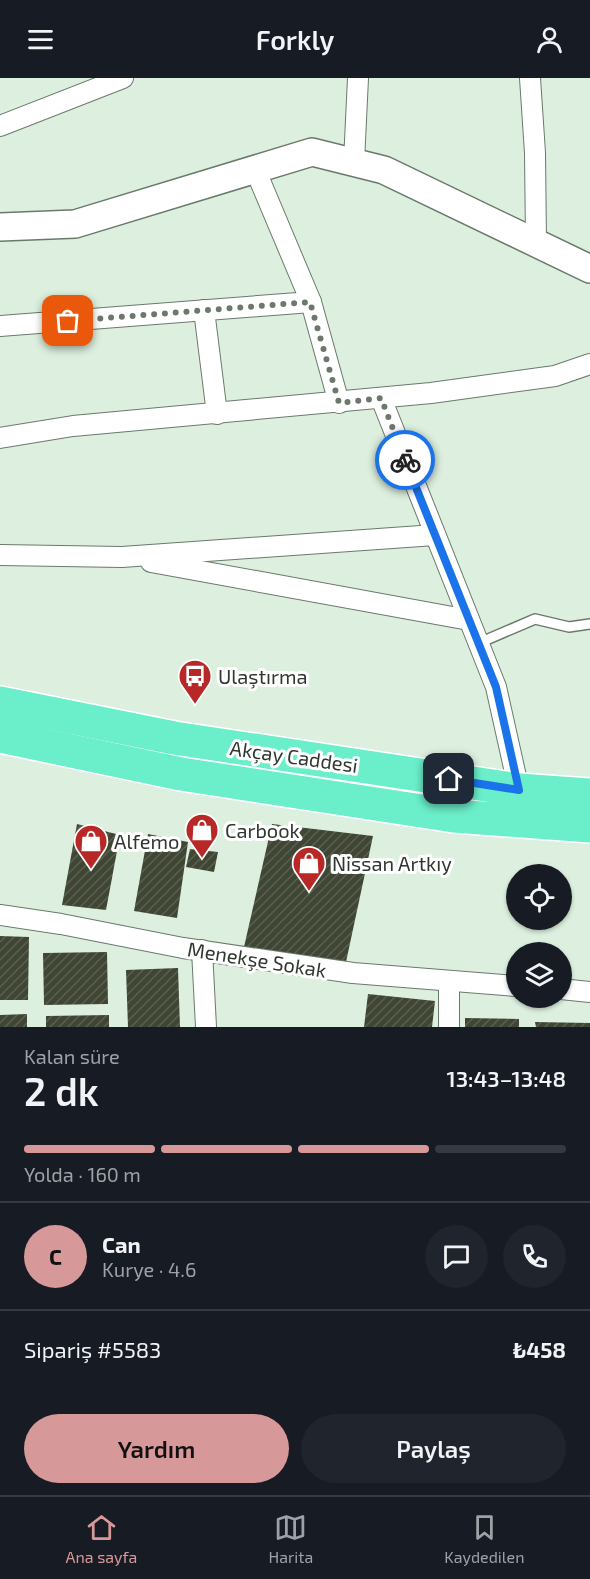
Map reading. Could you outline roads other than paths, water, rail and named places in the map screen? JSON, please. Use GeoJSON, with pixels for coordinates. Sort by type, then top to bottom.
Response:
{"type":"FeatureCollection","features":[{"type":"Feature","properties":{"kind":"highway","name":"Akçay Caddesi"},"geometry":{"type":"LineString","coordinates":[[0,703],[174,738],[519,790],[590,795]]}},
{"type":"Feature","properties":{"kind":"highway","name":"Akçay Caddesi"},"geometry":{"type":"LineString","coordinates":[[0,736],[181,774],[453,816],[590,826]]}},
{"type":"Feature","properties":{"kind":"street"},"geometry":{"type":"LineString","coordinates":[[0,126],[101,82],[123,78]]}},
{"type":"Feature","properties":{"kind":"street"},"geometry":{"type":"LineString","coordinates":[[354,162],[358,78]]}},
{"type":"Feature","properties":{"kind":"street"},"geometry":{"type":"LineString","coordinates":[[530,78],[535,153],[536,242]]}},
{"type":"Feature","properties":{"kind":"street"},"geometry":{"type":"LineString","coordinates":[[0,227],[75,224],[312,152],[384,170],[590,268]]}},
{"type":"Feature","properties":{"kind":"street"},"geometry":{"type":"LineString","coordinates":[[255,169],[310,302],[339,403]]}},
{"type":"Feature","properties":{"kind":"street"},"geometry":{"type":"LineString","coordinates":[[0,326],[310,302]]}},
{"type":"Feature","properties":{"kind":"street"},"geometry":{"type":"LineString","coordinates":[[204,310],[217,414]]}},
{"type":"Feature","properties":{"kind":"street"},"geometry":{"type":"LineString","coordinates":[[0,438],[72,426],[381,398],[555,376],[590,364]]}},
{"type":"Feature","properties":{"kind":"street"},"geometry":{"type":"LineString","coordinates":[[381,398],[496,687],[519,790]]}},
{"type":"Feature","properties":{"kind":"street"},"geometry":{"type":"LineString","coordinates":[[0,555],[122,556],[435,535]]}},
{"type":"Feature","properties":{"kind":"street"},"geometry":{"type":"LineString","coordinates":[[122,556],[469,620]]}},
{"type":"Feature","properties":{"kind":"street","name":"Menekşe Sokak"},"geometry":{"type":"LineString","coordinates":[[0,915],[61,924],[202,951],[353,973],[506,985]]}},
{"type":"Feature","properties":{"kind":"street"},"geometry":{"type":"LineString","coordinates":[[202,951],[206,1027]]}},
{"type":"Feature","properties":{"kind":"street"},"geometry":{"type":"LineString","coordinates":[[449,981],[449,1027]]}},
{"type":"Feature","properties":{"kind":"street"},"geometry":{"type":"LineString","coordinates":[[572,990],[590,992]]}},
{"type":"Feature","properties":{"kind":"lane"},"geometry":{"type":"LineString","coordinates":[[479,644],[535,619],[569,627],[590,624]]}},
{"type":"Feature","properties":{"kind":"place","name":"Ulaştırma"},"geometry":{"type":"Point","coordinates":[195,705]}},
{"type":"Feature","properties":{"kind":"place","name":"Carbook"},"geometry":{"type":"Point","coordinates":[202,859]}},
{"type":"Feature","properties":{"kind":"place","name":"Alfemo"},"geometry":{"type":"Point","coordinates":[91,870]}},
{"type":"Feature","properties":{"kind":"place","name":"Nissan Artkıy"},"geometry":{"type":"Point","coordinates":[309,892]}}]}
